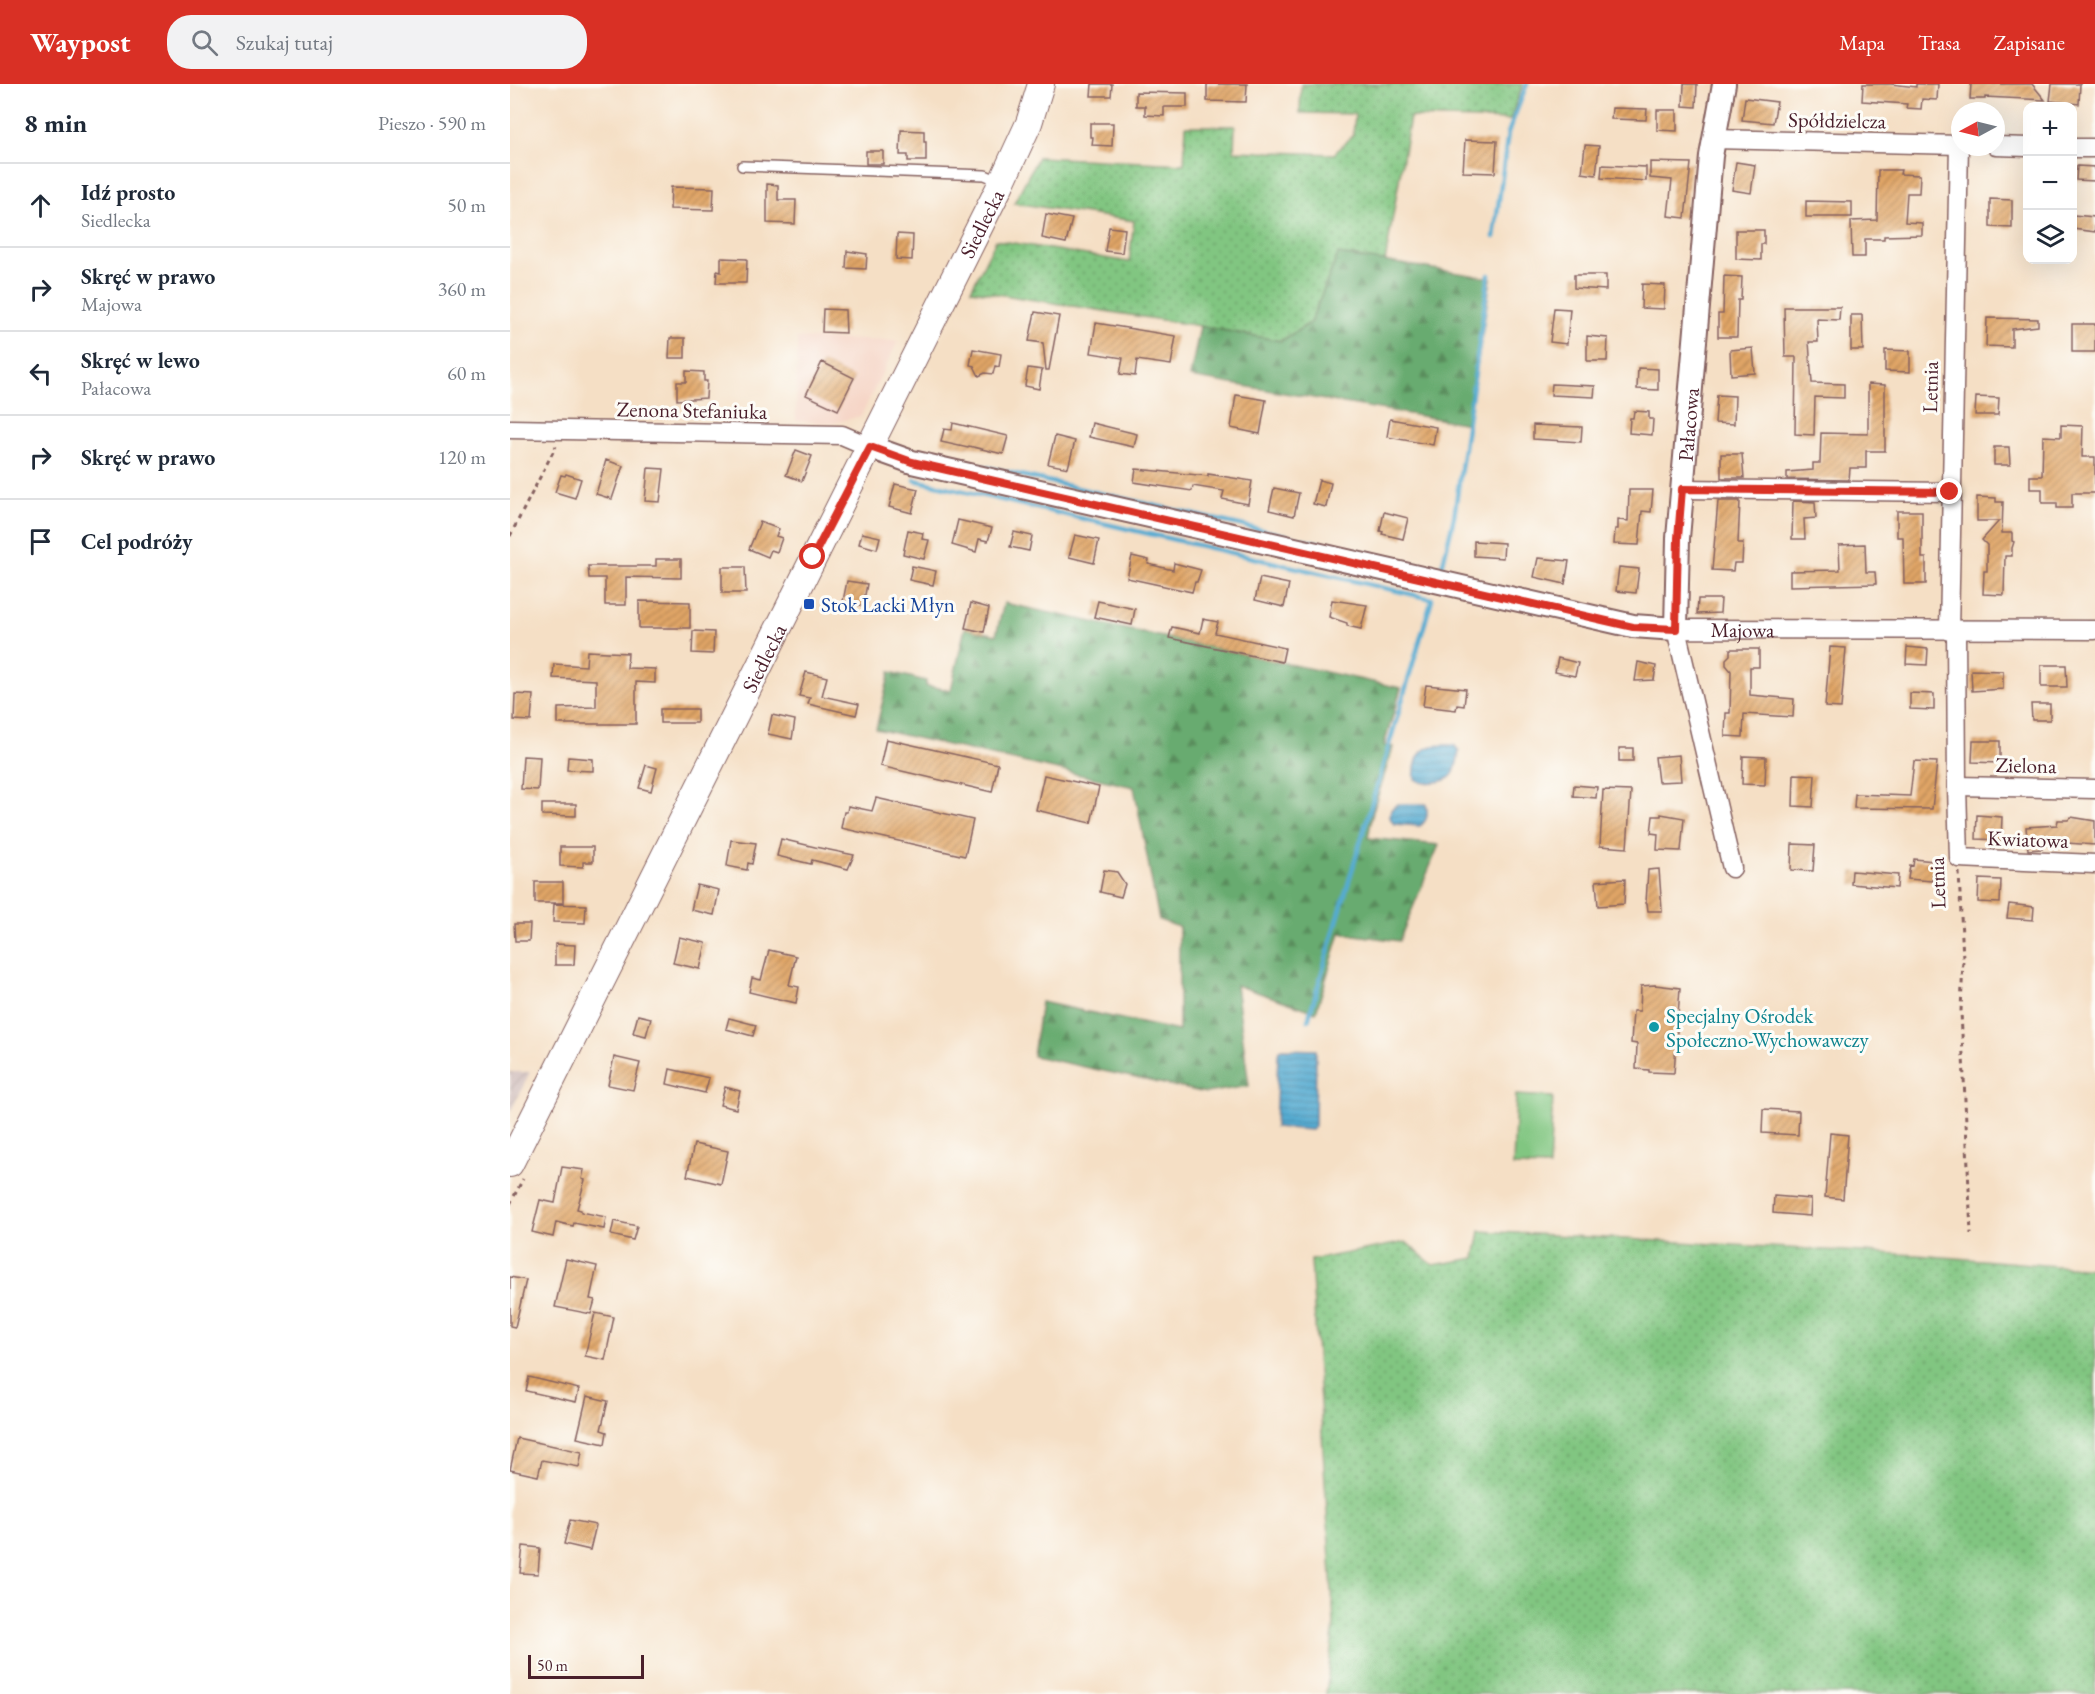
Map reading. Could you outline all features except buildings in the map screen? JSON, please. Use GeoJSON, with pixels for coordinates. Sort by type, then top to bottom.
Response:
{"type":"FeatureCollection","features":[{"type":"Feature","properties":{"kind":"main road","name":"Siedlecka"},"geometry":{"type":"LineString","coordinates":[[510,1164],[1001,183],[1029,123],[1041,84]]}},
{"type":"Feature","properties":{"kind":"street","name":"Pałacowa"},"geometry":{"type":"LineString","coordinates":[[1724,84],[1713,139],[1682,489],[1678,538],[1676,629],[1732,868]]}},
{"type":"Feature","properties":{"kind":"street","name":"Spółdzielcza"},"geometry":{"type":"LineString","coordinates":[[1713,139],[1951,146]]}},
{"type":"Feature","properties":{"kind":"street"},"geometry":{"type":"LineString","coordinates":[[2005,146],[2023,147]]}},
{"type":"Feature","properties":{"kind":"street"},"geometry":{"type":"LineString","coordinates":[[2077,148],[2095,148]]}},
{"type":"Feature","properties":{"kind":"street","name":"Letnia"},"geometry":{"type":"LineString","coordinates":[[1959,156],[1950,492],[1959,858]]}},
{"type":"Feature","properties":{"kind":"street","name":"Zenona Stefaniuka"},"geometry":{"type":"LineString","coordinates":[[510,429],[842,435],[870,447]]}},
{"type":"Feature","properties":{"kind":"street","name":"Majowa"},"geometry":{"type":"LineString","coordinates":[[870,447],[912,462],[1633,627],[2095,630]]}},
{"type":"Feature","properties":{"kind":"street"},"geometry":{"type":"LineString","coordinates":[[1682,489],[1950,492]]}},
{"type":"Feature","properties":{"kind":"street","name":"Zielona"},"geometry":{"type":"LineString","coordinates":[[1957,786],[2095,789]]}},
{"type":"Feature","properties":{"kind":"street","name":"Kwiatowa"},"geometry":{"type":"LineString","coordinates":[[1959,858],[2095,864]]}},
{"type":"Feature","properties":{"kind":"lane"},"geometry":{"type":"LineString","coordinates":[[742,166],[985,175],[1001,183]]}},
{"type":"Feature","properties":{"kind":"path"},"geometry":{"type":"LineString","coordinates":[[510,536],[563,431]]}},
{"type":"Feature","properties":{"kind":"path","name":"Letnia"},"geometry":{"type":"LineString","coordinates":[[1959,858],[1963,958],[1961,1011],[1971,1234]]}},
{"type":"Feature","properties":{"kind":"shaded area"},"geometry":{"type":"Polygon","coordinates":[[[797,338],[898,341],[861,416],[834,423],[796,421],[797,338]]]}},
{"type":"Feature","properties":{"kind":"shaded area"},"geometry":{"type":"Polygon","coordinates":[[[510,1072],[530,1072],[510,1113],[510,1072]]]}},
{"type":"Feature","properties":{"kind":"green space"},"geometry":{"type":"Polygon","coordinates":[[[1301,84],[1523,84],[1510,120],[1410,117],[1385,262],[1338,255],[1310,323],[1281,341],[971,290],[996,240],[1129,262],[1134,221],[1014,203],[1038,157],[1184,164],[1186,126],[1235,126],[1234,151],[1334,154],[1353,135],[1355,114],[1300,113],[1301,84]]]}},
{"type":"Feature","properties":{"kind":"green space"},"geometry":{"type":"Polygon","coordinates":[[[1338,254],[1491,278],[1468,424],[1190,377],[1200,326],[1281,341],[1310,323],[1338,254]]]}},
{"type":"Feature","properties":{"kind":"green space"},"geometry":{"type":"Polygon","coordinates":[[[1004,603],[1401,688],[1384,745],[1393,747],[1373,811],[1368,838],[1439,845],[1399,941],[1340,933],[1316,1012],[1236,985],[1249,1086],[1206,1093],[1033,1056],[1041,1002],[1179,1031],[1179,927],[1159,920],[1134,787],[876,729],[890,672],[926,681],[926,686],[951,690],[965,628],[996,635],[1004,603]]]}},
{"type":"Feature","properties":{"kind":"green space"},"geometry":{"type":"Polygon","coordinates":[[[1516,1095],[1553,1097],[1549,1167],[1513,1166],[1516,1095]]]}},
{"type":"Feature","properties":{"kind":"green space"},"geometry":{"type":"Polygon","coordinates":[[[1480,1231],[1917,1255],[2095,1269],[2095,1694],[1326,1694],[1334,1623],[1311,1260],[1406,1242],[1433,1265],[1475,1258],[1480,1231]]]}},
{"type":"Feature","properties":{"kind":"water"},"geometry":{"type":"Polygon","coordinates":[[[1454,745],[1459,751],[1456,768],[1451,776],[1442,781],[1429,783],[1415,779],[1416,762],[1423,750],[1432,746],[1454,745]]]}},
{"type":"Feature","properties":{"kind":"water"},"geometry":{"type":"Polygon","coordinates":[[[1398,804],[1426,804],[1425,821],[1420,826],[1394,824],[1390,813],[1398,804]]]}},
{"type":"Feature","properties":{"kind":"water"},"geometry":{"type":"Polygon","coordinates":[[[1282,1049],[1316,1050],[1315,1126],[1311,1130],[1275,1127],[1278,1054],[1282,1049]]]}},
{"type":"Feature","properties":{"kind":"waterway"},"geometry":{"type":"LineString","coordinates":[[1494,237],[1508,133],[1527,84]]}},
{"type":"Feature","properties":{"kind":"waterway"},"geometry":{"type":"LineString","coordinates":[[968,463],[1441,571],[1454,517],[1489,275]]}},
{"type":"Feature","properties":{"kind":"waterway"},"geometry":{"type":"LineString","coordinates":[[915,480],[1432,599],[1308,1020]]}},
{"type":"Feature","properties":{"kind":"place","name":"Stok Lacki Młyn"},"geometry":{"type":"Point","coordinates":[809,604]}},
{"type":"Feature","properties":{"kind":"place","name":"Specjalny Ośrodek Społeczno-Wychowawczy"},"geometry":{"type":"Point","coordinates":[1654,1027]}},
{"type":"Feature","properties":{"kind":"route"},"geometry":{"type":"LineString","coordinates":[[813,557],[870,447],[912,462],[1633,627],[1676,629],[1678,538],[1682,489],[1950,492]]}}]}
